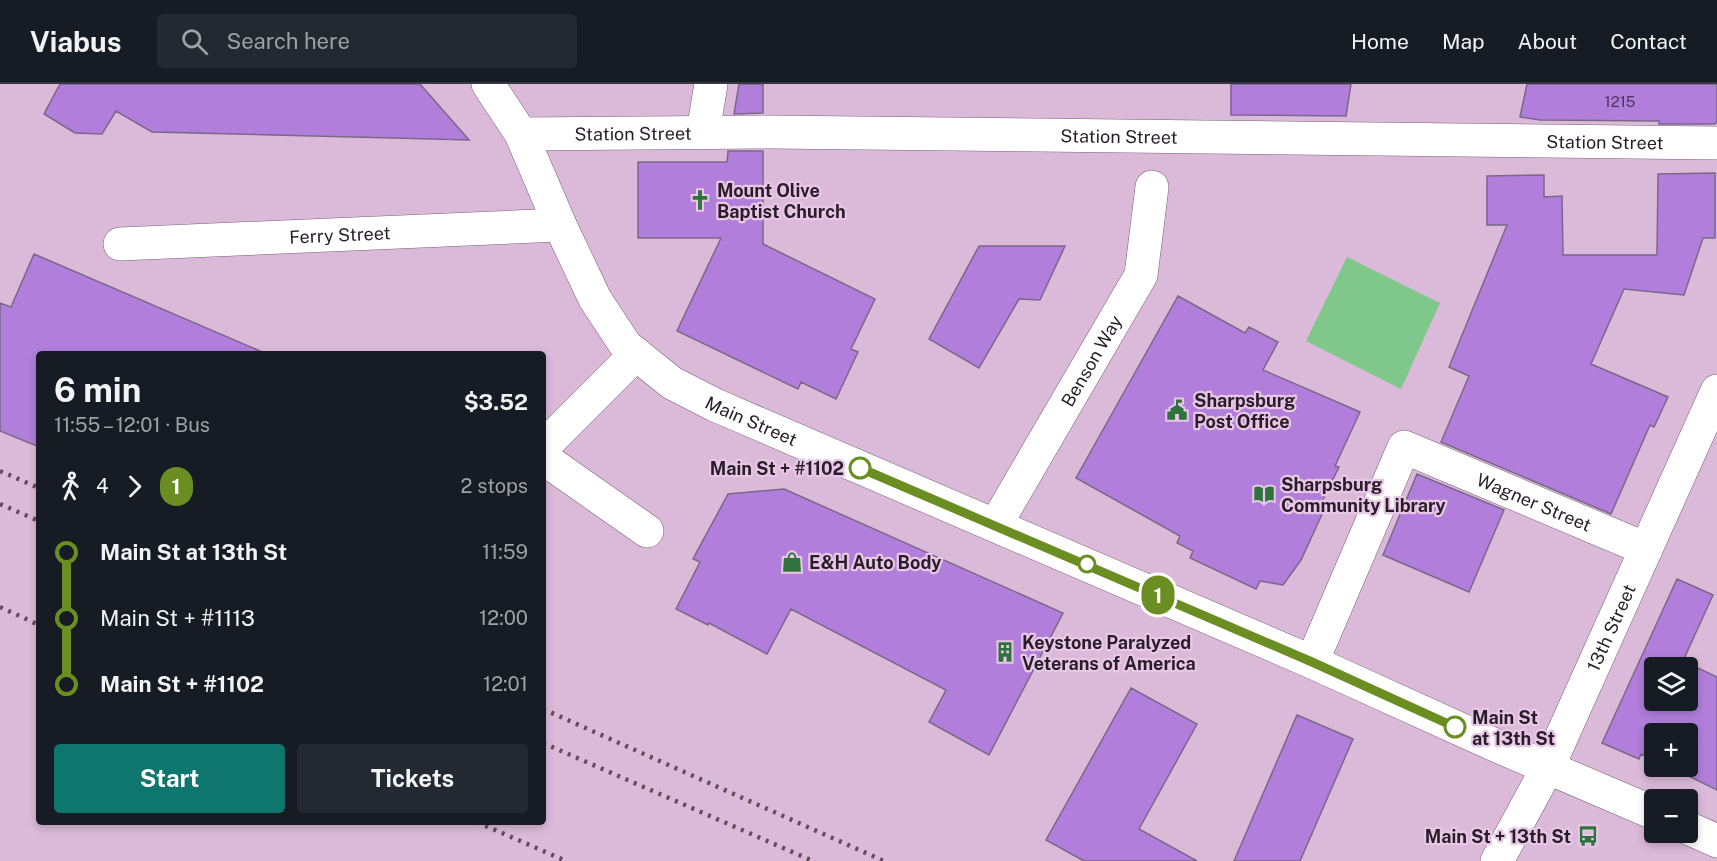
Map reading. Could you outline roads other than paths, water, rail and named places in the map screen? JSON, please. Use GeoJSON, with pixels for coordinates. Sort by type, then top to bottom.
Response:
{"type":"FeatureCollection","features":[{"type":"Feature","properties":{"kind":"street","name":"Main Street"},"geometry":{"type":"LineString","coordinates":[[488,84],[521,134],[595,299],[626,346],[672,383],[715,405],[996,524],[1312,662],[1495,746],[1644,809]]}},
{"type":"Feature","properties":{"kind":"street"},"geometry":{"type":"LineString","coordinates":[[703,132],[711,84]]}},
{"type":"Feature","properties":{"kind":"street","name":"Station Street"},"geometry":{"type":"LineString","coordinates":[[521,134],[771,132],[1717,143]]}},
{"type":"Feature","properties":{"kind":"street","name":"Benson Way"},"geometry":{"type":"LineString","coordinates":[[996,524],[1142,275],[1152,187]]}},
{"type":"Feature","properties":{"kind":"street","name":"Ferry Street"},"geometry":{"type":"LineString","coordinates":[[120,244],[560,225]]}},
{"type":"Feature","properties":{"kind":"street"},"geometry":{"type":"LineString","coordinates":[[546,444],[636,354]]}},
{"type":"Feature","properties":{"kind":"street","name":"13th Street"},"geometry":{"type":"LineString","coordinates":[[1497,861],[1548,767],[1717,391]]}},
{"type":"Feature","properties":{"kind":"street","name":"Wagner Street"},"geometry":{"type":"LineString","coordinates":[[1312,662],[1404,447],[1646,549]]}},
{"type":"Feature","properties":{"kind":"street"},"geometry":{"type":"LineString","coordinates":[[546,461],[647,531]]}},
{"type":"Feature","properties":{"kind":"street"},"geometry":{"type":"LineString","coordinates":[[1698,832],[1717,841]]}},
{"type":"Feature","properties":{"kind":"railway"},"geometry":{"type":"LineString","coordinates":[[0,471],[36,487]]}},
{"type":"Feature","properties":{"kind":"railway"},"geometry":{"type":"LineString","coordinates":[[0,504],[36,520]]}},
{"type":"Feature","properties":{"kind":"railway"},"geometry":{"type":"LineString","coordinates":[[0,607],[36,624]]}},
{"type":"Feature","properties":{"kind":"railway"},"geometry":{"type":"LineString","coordinates":[[546,710],[884,861]]}},
{"type":"Feature","properties":{"kind":"railway"},"geometry":{"type":"LineString","coordinates":[[546,744],[813,861]]}},
{"type":"Feature","properties":{"kind":"railway"},"geometry":{"type":"LineString","coordinates":[[484,825],[566,861]]}},
{"type":"Feature","properties":{"kind":"place","name":"Mount Olive Baptist Church"},"geometry":{"type":"Point","coordinates":[700,200]}},
{"type":"Feature","properties":{"kind":"place","name":"Sharpsburg Post Office"},"geometry":{"type":"Point","coordinates":[1177,410]}},
{"type":"Feature","properties":{"kind":"place","name":"Main St + #1102"},"geometry":{"type":"Point","coordinates":[860,468]}},
{"type":"Feature","properties":{"kind":"place","name":"Sharpsburg Community Library"},"geometry":{"type":"Point","coordinates":[1264,494]}},
{"type":"Feature","properties":{"kind":"place","name":"E&H Auto Body"},"geometry":{"type":"Point","coordinates":[792,562]}},
{"type":"Feature","properties":{"kind":"place","name":"Keystone Paralyzed Veterans of America"},"geometry":{"type":"Point","coordinates":[1005,652]}},
{"type":"Feature","properties":{"kind":"place","name":"Main St at 13th St"},"geometry":{"type":"Point","coordinates":[1455,727]}},
{"type":"Feature","properties":{"kind":"place","name":"Main St + 13th St"},"geometry":{"type":"Point","coordinates":[1588,836]}}]}
